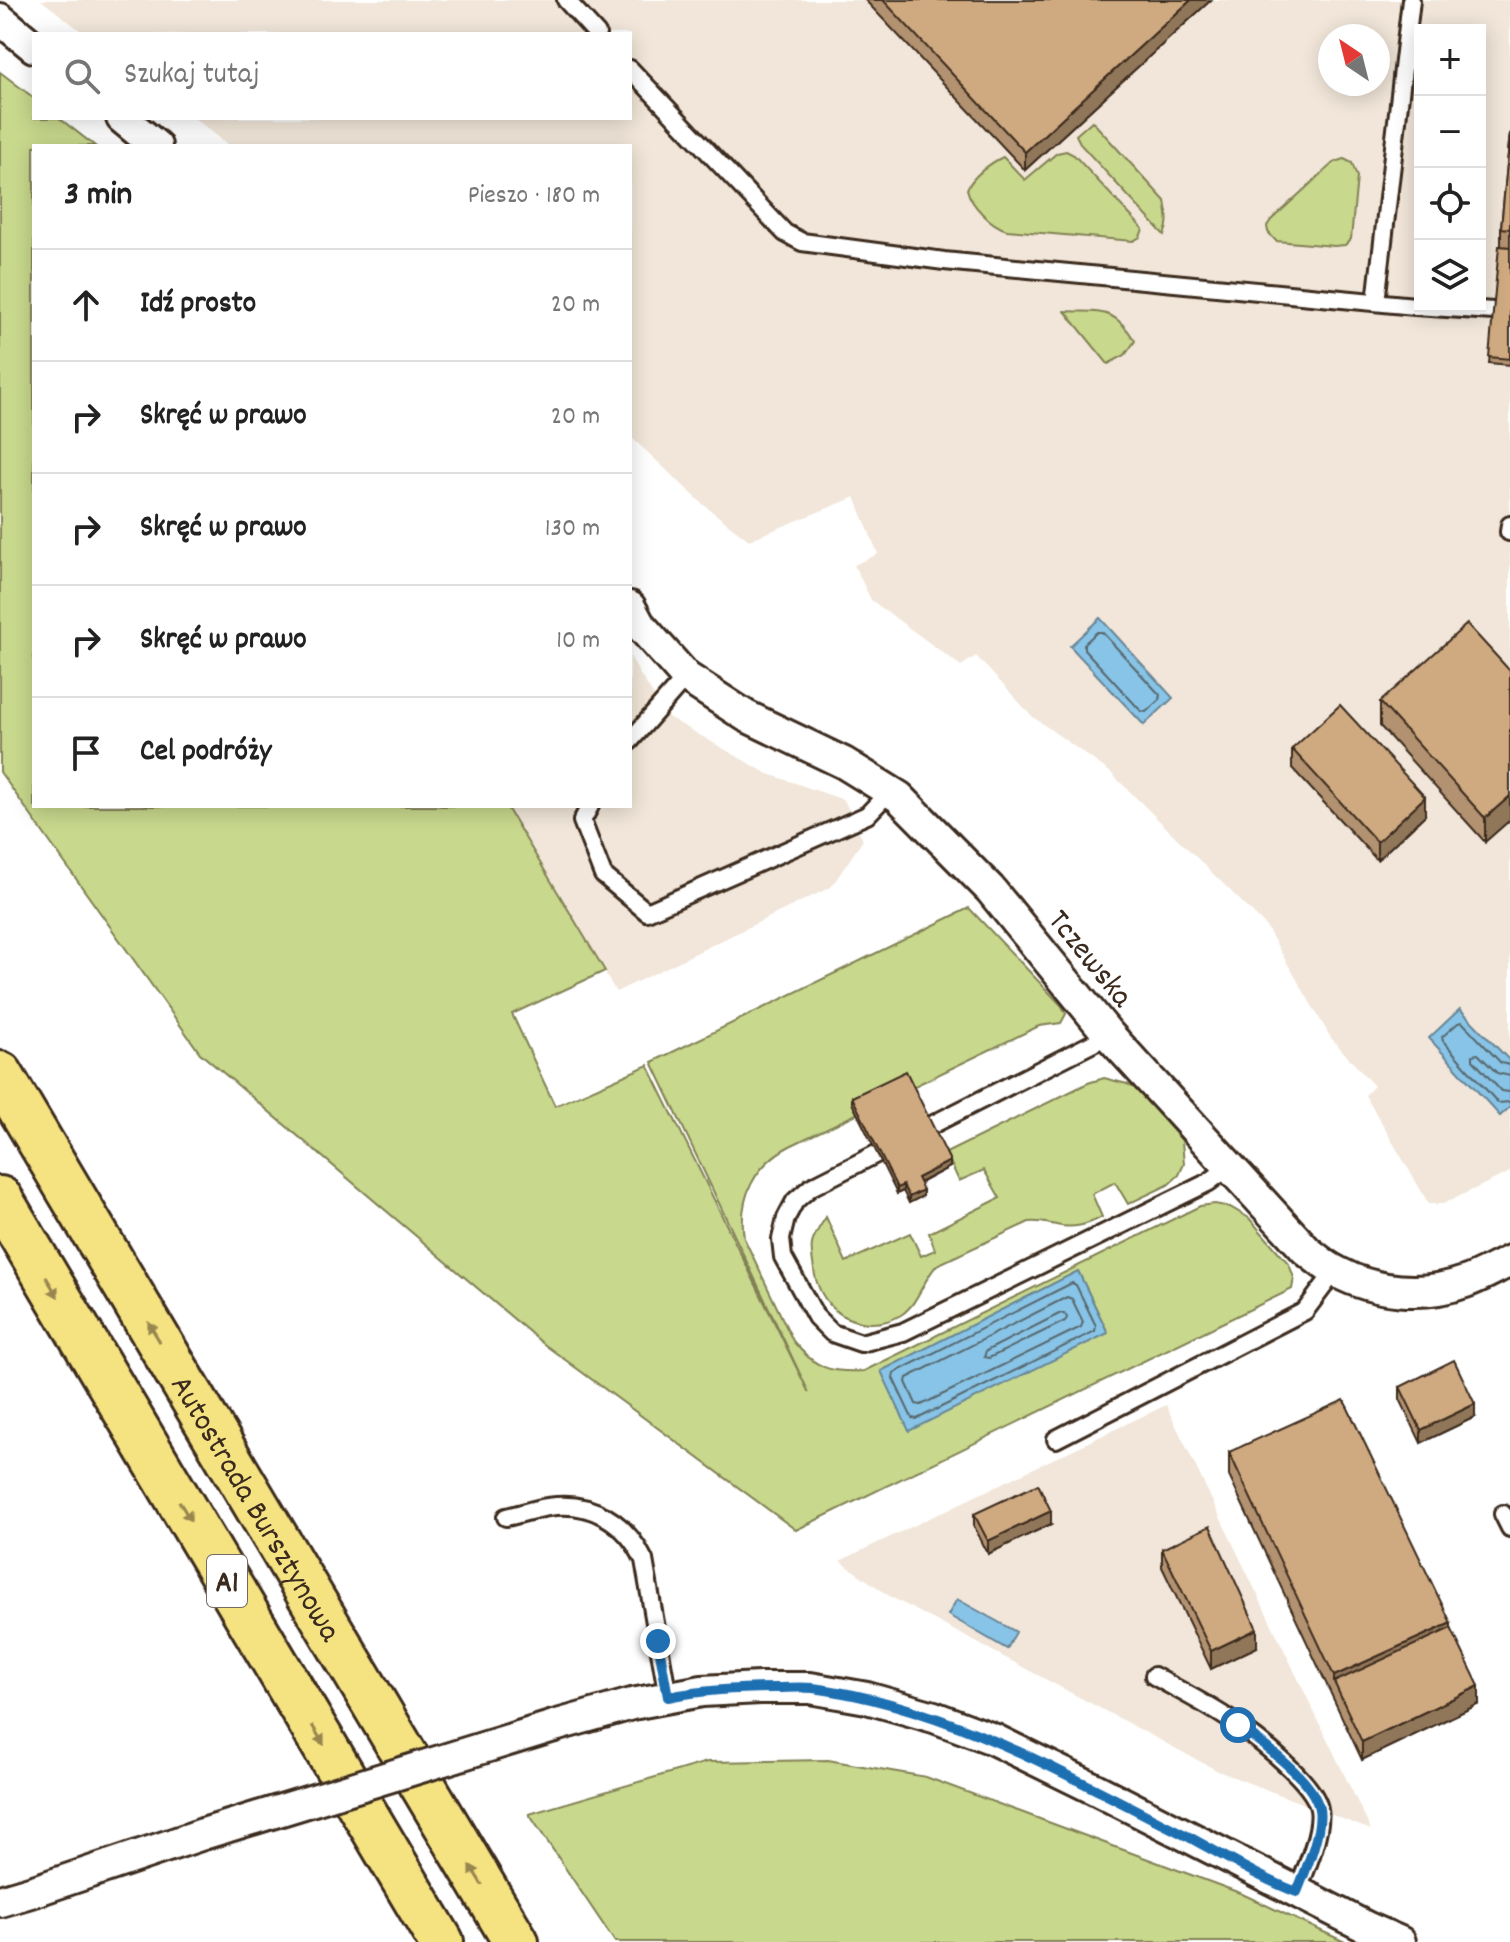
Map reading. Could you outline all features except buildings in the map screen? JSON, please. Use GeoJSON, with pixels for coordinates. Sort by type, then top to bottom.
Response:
{"type":"FeatureCollection","features":[{"type":"Feature","properties":{"kind":"highway","name":"Autostrada Bursztynowa"},"geometry":{"type":"LineString","coordinates":[[0,1074],[516,1942]]}},
{"type":"Feature","properties":{"kind":"highway","name":"Autostrada Bursztynowa"},"geometry":{"type":"LineString","coordinates":[[0,1199],[441,1942]]}},
{"type":"Feature","properties":{"kind":"street"},"geometry":{"type":"LineString","coordinates":[[0,19],[32,45]]}},
{"type":"Feature","properties":{"kind":"street"},"geometry":{"type":"LineString","coordinates":[[124,120],[154,144]]}},
{"type":"Feature","properties":{"kind":"street","name":"Tczewska"},"geometry":{"type":"LineString","coordinates":[[632,611],[639,624],[686,677],[746,716],[844,763],[899,797],[990,889],[1109,1035],[1306,1250],[1335,1271],[1365,1285],[1419,1292],[1468,1282],[1510,1261]]}},
{"type":"Feature","properties":{"kind":"street"},"geometry":{"type":"LineString","coordinates":[[0,1901],[203,1834],[632,1704],[702,1691],[810,1688],[867,1698],[934,1717],[993,1739],[1400,1942]]}},
{"type":"Feature","properties":{"kind":"lane"},"geometry":{"type":"LineString","coordinates":[[566,0],[595,32]]}},
{"type":"Feature","properties":{"kind":"lane"},"geometry":{"type":"LineString","coordinates":[[1376,302],[1411,0]]}},
{"type":"Feature","properties":{"kind":"lane"},"geometry":{"type":"LineString","coordinates":[[632,71],[785,233],[802,242],[944,261],[1494,311]]}},
{"type":"Feature","properties":{"kind":"lane"},"geometry":{"type":"LineString","coordinates":[[1509,532],[1510,525]]}},
{"type":"Feature","properties":{"kind":"lane"},"geometry":{"type":"LineString","coordinates":[[632,739],[686,677]]}},
{"type":"Feature","properties":{"kind":"lane"},"geometry":{"type":"LineString","coordinates":[[589,808],[582,821],[603,875],[647,912],[867,815],[890,791]]}},
{"type":"Feature","properties":{"kind":"lane"},"geometry":{"type":"LineString","coordinates":[[1109,1035],[811,1187],[795,1201],[786,1218],[781,1239],[783,1257],[816,1317],[832,1333],[861,1343],[903,1332],[1209,1182],[1230,1166]]}},
{"type":"Feature","properties":{"kind":"lane"},"geometry":{"type":"LineString","coordinates":[[1056,1439],[1305,1311],[1335,1271]]}},
{"type":"Feature","properties":{"kind":"lane"},"geometry":{"type":"LineString","coordinates":[[506,1517],[550,1506],[578,1506],[602,1514],[622,1528],[644,1560],[668,1697]]}},
{"type":"Feature","properties":{"kind":"lane"},"geometry":{"type":"LineString","coordinates":[[1154,1676],[1238,1725],[1311,1790],[1319,1809],[1317,1832],[1297,1892]]}},
{"type":"Feature","properties":{"kind":"shaded area"},"geometry":{"type":"Polygon","coordinates":[[[41,0],[1510,0],[1510,1172],[1443,1204],[1429,1204],[1365,1095],[1374,1086],[1331,1038],[1265,925],[1110,772],[1033,717],[976,656],[961,666],[871,600],[854,565],[878,554],[855,497],[749,540],[705,506],[632,438],[632,144],[227,144],[197,120],[632,120],[632,32],[82,32],[41,0]]]}},
{"type":"Feature","properties":{"kind":"shaded area"},"geometry":{"type":"Polygon","coordinates":[[[632,660],[668,717],[766,773],[844,800],[863,840],[831,887],[616,992],[507,808],[632,808],[632,660]]]}},
{"type":"Feature","properties":{"kind":"shaded area"},"geometry":{"type":"Polygon","coordinates":[[[1166,1405],[1371,1830],[1218,1771],[891,1597],[840,1561],[1166,1405]]]}},
{"type":"Feature","properties":{"kind":"green space"},"geometry":{"type":"Polygon","coordinates":[[[0,72],[32,96],[32,120],[62,120],[92,144],[32,144],[32,808],[507,808],[605,971],[512,1014],[555,1106],[648,1065],[809,1393],[652,1062],[969,908],[1062,1006],[1066,1014],[1061,1023],[1039,1026],[790,1146],[758,1173],[746,1196],[744,1238],[793,1341],[808,1357],[824,1367],[864,1371],[1200,1206],[1215,1204],[1230,1207],[1249,1218],[1289,1264],[1294,1278],[1292,1289],[796,1530],[541,1342],[200,1053],[0,772],[0,72]],[[1078,1271],[881,1372],[1108,1333],[1078,1271]]]}},
{"type":"Feature","properties":{"kind":"green space"},"geometry":{"type":"Polygon","coordinates":[[[1092,121],[1165,201],[1167,222],[1164,235],[1081,145],[1076,135],[1092,121]]]}},
{"type":"Feature","properties":{"kind":"green space"},"geometry":{"type":"Polygon","coordinates":[[[1066,151],[1074,155],[1143,229],[1140,237],[1133,241],[1007,230],[982,214],[969,195],[967,189],[973,179],[1003,157],[1025,180],[1057,153],[1066,151]]]}},
{"type":"Feature","properties":{"kind":"green space"},"geometry":{"type":"Polygon","coordinates":[[[1344,159],[1352,163],[1357,177],[1351,239],[1345,245],[1334,246],[1276,241],[1268,232],[1267,226],[1271,220],[1333,163],[1344,159]]]}},
{"type":"Feature","properties":{"kind":"green space"},"geometry":{"type":"Polygon","coordinates":[[[1065,311],[1098,312],[1113,317],[1135,341],[1125,355],[1108,364],[1065,311]]]}},
{"type":"Feature","properties":{"kind":"green space"},"geometry":{"type":"Polygon","coordinates":[[[1104,1078],[1136,1089],[1182,1141],[1184,1164],[1179,1175],[1168,1185],[1128,1204],[1115,1182],[1092,1194],[1102,1217],[1096,1220],[1068,1227],[1029,1222],[937,1265],[907,1310],[890,1320],[875,1323],[859,1321],[848,1318],[830,1305],[818,1286],[812,1251],[814,1237],[826,1217],[846,1262],[910,1233],[921,1256],[935,1250],[929,1233],[1000,1198],[984,1170],[959,1181],[946,1153],[1104,1078]]]}},
{"type":"Feature","properties":{"kind":"green space"},"geometry":{"type":"Polygon","coordinates":[[[828,1760],[926,1777],[1240,1893],[1345,1942],[615,1942],[529,1814],[707,1762],[828,1760]]]}},
{"type":"Feature","properties":{"kind":"water"},"geometry":{"type":"Polygon","coordinates":[[[1100,618],[1173,698],[1144,725],[1070,646],[1100,618]]]}},
{"type":"Feature","properties":{"kind":"water"},"geometry":{"type":"Polygon","coordinates":[[[1460,1009],[1510,1061],[1510,1107],[1500,1116],[1429,1038],[1460,1009]]]}},
{"type":"Feature","properties":{"kind":"water"},"geometry":{"type":"Polygon","coordinates":[[[1078,1271],[1108,1333],[909,1431],[881,1371],[1078,1271]]]}},
{"type":"Feature","properties":{"kind":"water"},"geometry":{"type":"Polygon","coordinates":[[[957,1599],[1016,1632],[1007,1649],[948,1615],[957,1599]]]}},
{"type":"Feature","properties":{"kind":"route"},"geometry":{"type":"LineString","coordinates":[[658,1641],[668,1697],[702,1691],[810,1688],[867,1698],[934,1717],[993,1739],[1297,1892],[1315,1844],[1319,1809],[1311,1790],[1295,1773],[1238,1725]]}}]}
